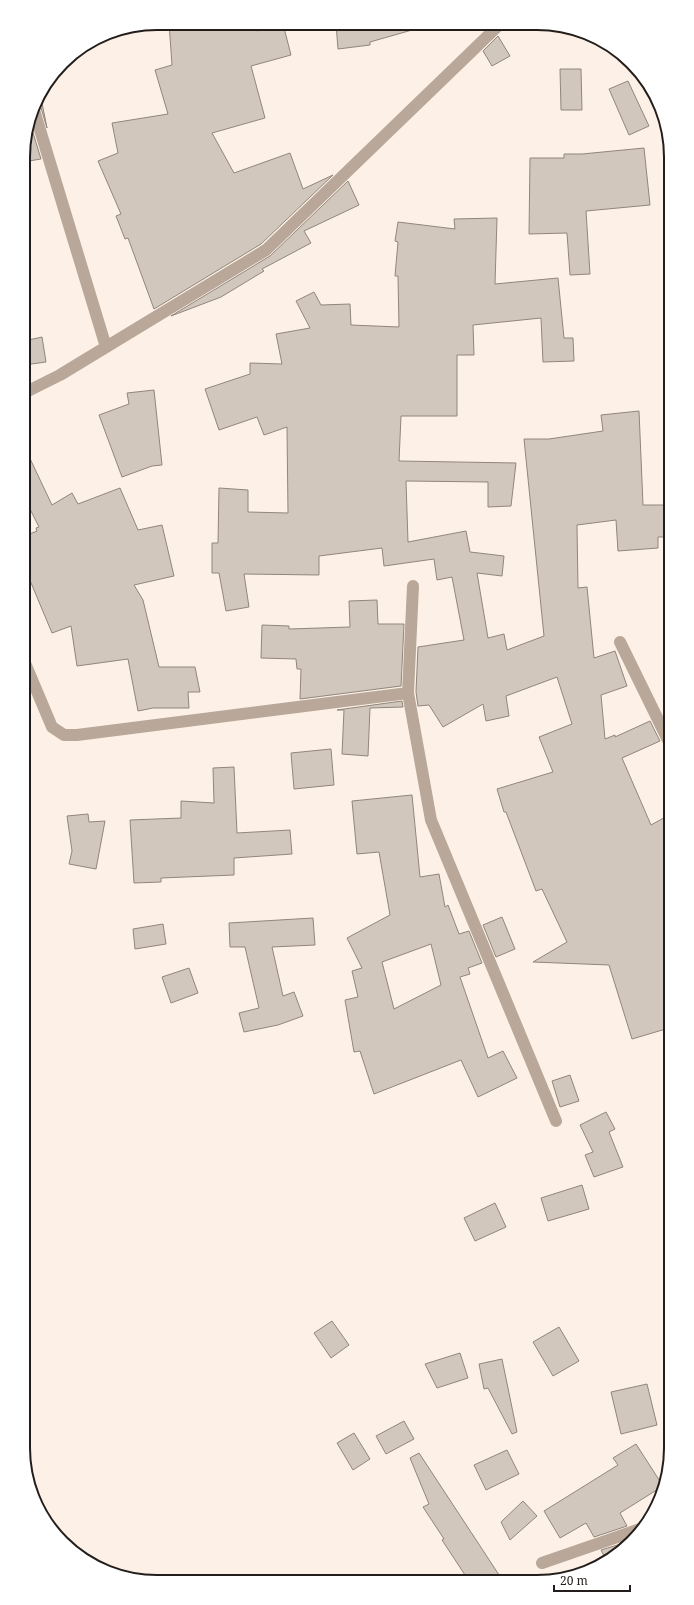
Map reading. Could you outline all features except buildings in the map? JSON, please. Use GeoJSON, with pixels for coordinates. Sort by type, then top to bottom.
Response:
{"type":"FeatureCollection","features":[{"type":"Feature","properties":{"kind":"street"},"geometry":{"type":"LineString","coordinates":[[30,390],[60,375],[266,250],[494,30]]}},
{"type":"Feature","properties":{"kind":"street"},"geometry":{"type":"LineString","coordinates":[[36,118],[106,347]]}},
{"type":"Feature","properties":{"kind":"street"},"geometry":{"type":"LineString","coordinates":[[413,586],[408,693],[431,820],[556,1121]]}},
{"type":"Feature","properties":{"kind":"street"},"geometry":{"type":"LineString","coordinates":[[620,642],[664,732]]}},
{"type":"Feature","properties":{"kind":"street"},"geometry":{"type":"LineString","coordinates":[[30,675],[52,727],[64,735],[77,735],[408,693]]}},
{"type":"Feature","properties":{"kind":"street"},"geometry":{"type":"LineString","coordinates":[[542,1563],[634,1531]]}}]}
